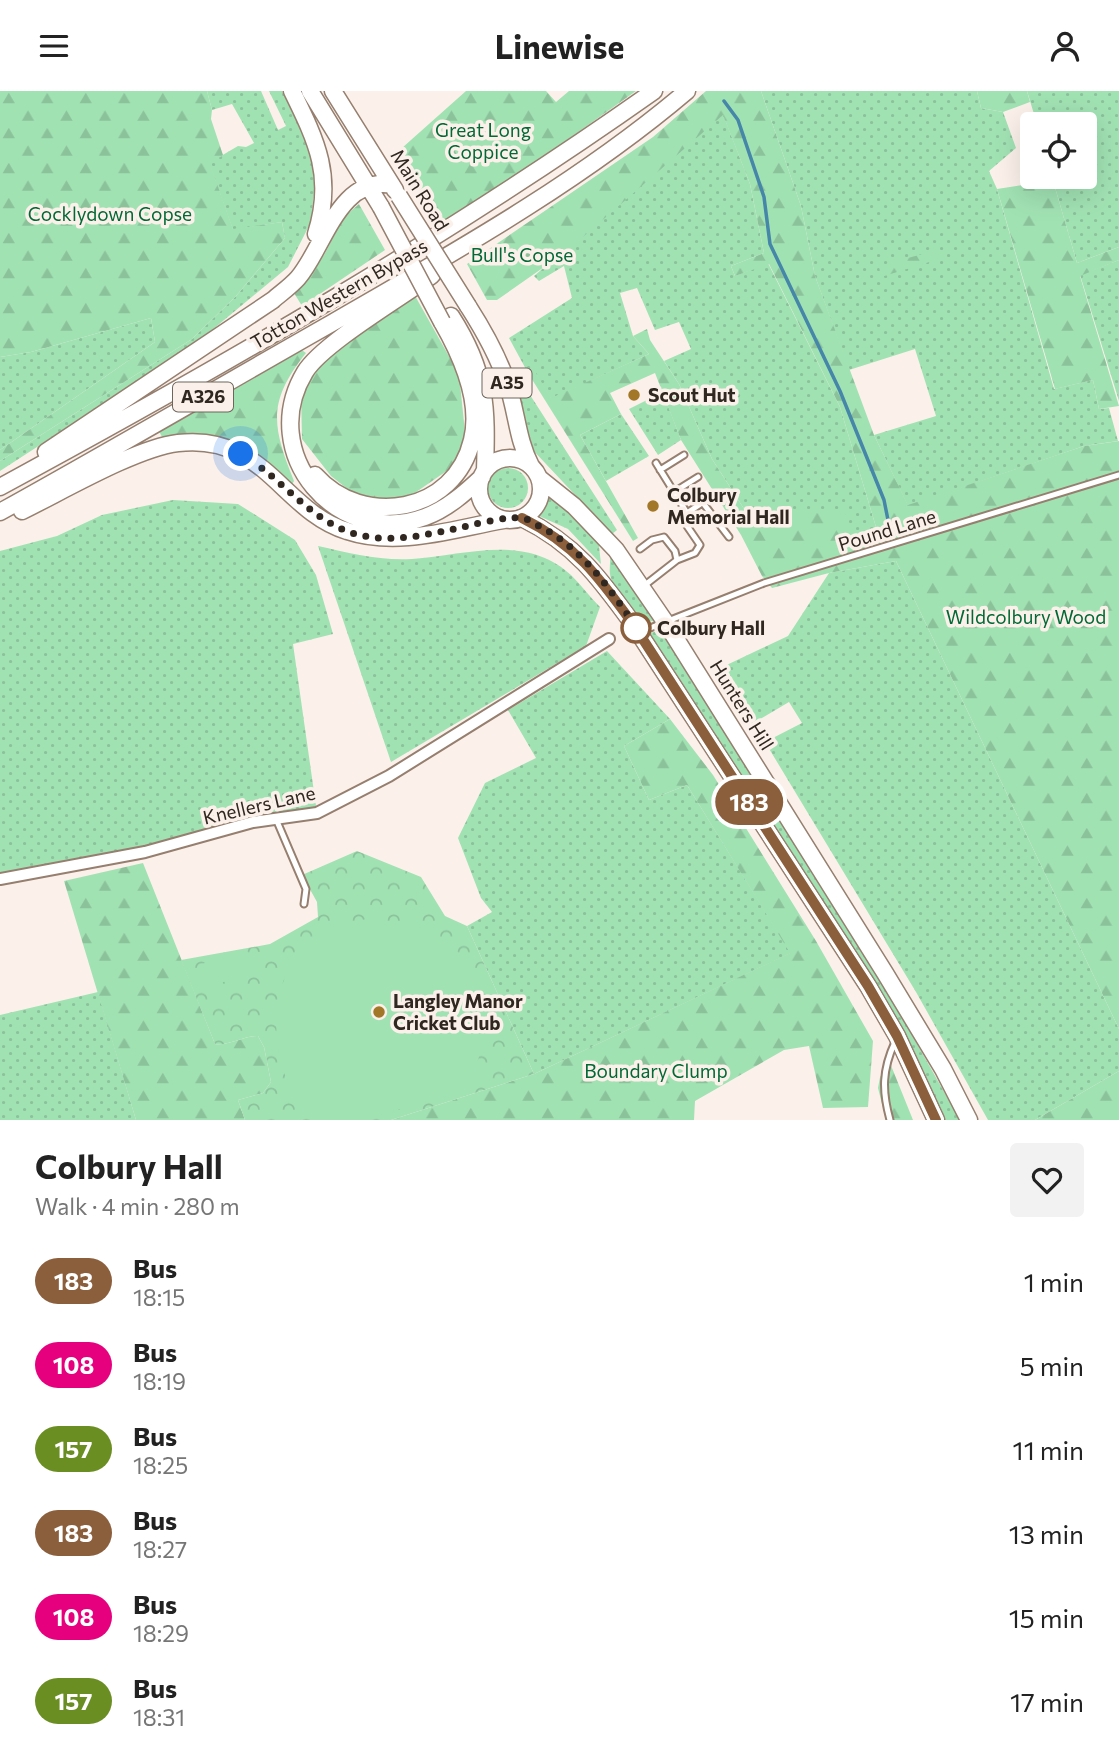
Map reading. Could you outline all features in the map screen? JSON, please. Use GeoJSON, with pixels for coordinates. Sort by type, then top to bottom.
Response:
{"type":"FeatureCollection","features":[{"type":"Feature","properties":{"kind":"main road"},"geometry":{"type":"LineString","coordinates":[[292,91],[315,138],[325,179],[320,222],[298,278]]}},
{"type":"Feature","properties":{"kind":"main road","name":"A35"},"geometry":{"type":"LineString","coordinates":[[310,91],[370,186],[447,319],[470,348],[482,382],[487,409],[483,474]]}},
{"type":"Feature","properties":{"kind":"main road","name":"Main Road"},"geometry":{"type":"LineString","coordinates":[[333,91],[491,344],[508,386],[522,448],[535,472]]}},
{"type":"Feature","properties":{"kind":"main road","name":"Totton Western Bypass"},"geometry":{"type":"LineString","coordinates":[[0,485],[116,425],[326,303],[559,159],[654,91]]}},
{"type":"Feature","properties":{"kind":"main road","name":"Totton Western Bypass"},"geometry":{"type":"LineString","coordinates":[[0,512],[394,287],[527,205],[637,131],[687,91]]}},
{"type":"Feature","properties":{"kind":"main road"},"geometry":{"type":"LineString","coordinates":[[0,485],[241,323],[298,278],[341,207],[370,186],[395,190]]}},
{"type":"Feature","properties":{"kind":"main road"},"geometry":{"type":"LineString","coordinates":[[522,518],[537,506],[541,487],[535,472],[507,458],[483,474],[450,505],[423,518],[386,522],[355,517],[331,505],[310,486],[295,455],[292,434],[294,397],[313,361],[527,205]]}},
{"type":"Feature","properties":{"kind":"main road"},"geometry":{"type":"LineString","coordinates":[[292,434],[316,476],[346,500],[362,506],[393,508],[431,496],[460,467],[472,439],[474,425],[464,368],[447,319]]}},
{"type":"Feature","properties":{"kind":"main road"},"geometry":{"type":"LineString","coordinates":[[0,520],[147,451],[177,443],[194,443],[222,447],[241,454],[271,474],[313,514],[337,528],[362,536],[401,538],[522,518],[553,533],[573,548],[598,576],[639,632],[868,986],[897,1036],[936,1120]]}},
{"type":"Feature","properties":{"kind":"main road","name":"Hunters Hill"},"geometry":{"type":"LineString","coordinates":[[535,472],[574,506],[617,550],[642,587],[885,973],[943,1069],[969,1120]]}},
{"type":"Feature","properties":{"kind":"main road"},"geometry":{"type":"LineString","coordinates":[[483,474],[479,486],[482,503],[495,517],[504,520]]}},
{"type":"Feature","properties":{"kind":"street","name":"Knellers Lane"},"geometry":{"type":"LineString","coordinates":[[0,879],[145,852],[276,819],[317,813],[389,776],[609,639]]}},
{"type":"Feature","properties":{"kind":"lane"},"geometry":{"type":"LineString","coordinates":[[660,470],[684,455]]}},
{"type":"Feature","properties":{"kind":"lane"},"geometry":{"type":"LineString","coordinates":[[642,587],[677,560],[695,553],[700,545],[687,526],[687,513],[656,463]]}},
{"type":"Feature","properties":{"kind":"lane","name":"Pound Lane"},"geometry":{"type":"LineString","coordinates":[[639,632],[764,583],[1119,475]]}},
{"type":"Feature","properties":{"kind":"lane"},"geometry":{"type":"LineString","coordinates":[[674,492],[698,477]]}},
{"type":"Feature","properties":{"kind":"lane"},"geometry":{"type":"LineString","coordinates":[[687,513],[711,497]]}},
{"type":"Feature","properties":{"kind":"lane"},"geometry":{"type":"LineString","coordinates":[[703,503],[729,537]]}},
{"type":"Feature","properties":{"kind":"lane"},"geometry":{"type":"LineString","coordinates":[[640,549],[664,537],[675,551],[677,560]]}},
{"type":"Feature","properties":{"kind":"lane"},"geometry":{"type":"LineString","coordinates":[[276,819],[306,889],[304,904]]}},
{"type":"Feature","properties":{"kind":"lane"},"geometry":{"type":"LineString","coordinates":[[890,1120],[881,1089],[888,1058],[897,1036]]}},
{"type":"Feature","properties":{"kind":"green space","name":"Cocklydown Copse"},"geometry":{"type":"Polygon","coordinates":[[[0,91],[207,91],[212,110],[211,119],[223,155],[210,164],[233,229],[282,222],[285,238],[236,296],[192,339],[0,461],[0,450],[155,342],[151,318],[31,352],[0,357],[0,91]]]}},
{"type":"Feature","properties":{"kind":"green space"},"geometry":{"type":"Polygon","coordinates":[[[207,91],[261,91],[278,130],[286,126],[269,91],[282,91],[311,151],[315,182],[311,222],[288,267],[194,345],[0,471],[0,461],[192,339],[236,296],[285,238],[282,222],[233,230],[209,163],[238,146],[246,147],[254,143],[232,104],[212,110],[207,91]]]}},
{"type":"Feature","properties":{"kind":"green space","name":"Great Long Coppice"},"geometry":{"type":"Polygon","coordinates":[[[466,91],[546,91],[556,102],[569,91],[636,91],[498,189],[439,223],[393,156],[466,91]]]}},
{"type":"Feature","properties":{"kind":"green space"},"geometry":{"type":"Polygon","coordinates":[[[706,91],[761,91],[801,206],[815,276],[874,435],[908,505],[1084,446],[1119,441],[1119,1029],[896,561],[829,573],[772,588],[762,576],[741,535],[681,440],[655,373],[610,393],[621,414],[580,435],[638,538],[633,541],[528,373],[534,370],[551,398],[649,354],[633,336],[647,329],[650,340],[679,384],[712,459],[755,526],[775,513],[844,511],[856,544],[879,537],[840,407],[769,264],[735,276],[731,266],[764,253],[750,184],[723,115],[567,251],[497,300],[487,300],[467,264],[653,137],[706,91]]]}},
{"type":"Feature","properties":{"kind":"green space"},"geometry":{"type":"Polygon","coordinates":[[[761,91],[977,91],[981,108],[1003,112],[1016,148],[989,171],[997,189],[1054,389],[1093,380],[1099,409],[1109,408],[1118,441],[1084,446],[908,506],[874,435],[936,416],[915,349],[849,370],[815,276],[801,206],[761,91]]]}},
{"type":"Feature","properties":{"kind":"green space"},"geometry":{"type":"Polygon","coordinates":[[[977,91],[1027,91],[1030,102],[1003,112],[981,108],[977,91]]]}},
{"type":"Feature","properties":{"kind":"green space"},"geometry":{"type":"Polygon","coordinates":[[[1027,91],[1119,91],[1119,247],[1077,263],[1055,189],[1097,189],[1097,112],[1033,112],[1027,91]]]}},
{"type":"Feature","properties":{"kind":"green space"},"geometry":{"type":"Polygon","coordinates":[[[723,114],[750,184],[764,253],[731,266],[735,276],[768,263],[840,407],[879,537],[856,544],[755,526],[712,459],[679,384],[664,361],[691,349],[679,322],[655,330],[637,288],[620,293],[633,336],[649,354],[551,399],[534,371],[528,373],[509,338],[572,298],[564,266],[539,281],[534,276],[723,114]]]}},
{"type":"Feature","properties":{"kind":"green space"},"geometry":{"type":"Polygon","coordinates":[[[1020,185],[1020,189],[1055,189],[1077,263],[1119,247],[1119,260],[1080,276],[1119,406],[1099,409],[1093,380],[1055,389],[997,189],[1020,185]]]}},
{"type":"Feature","properties":{"kind":"green space"},"geometry":{"type":"Polygon","coordinates":[[[359,204],[385,250],[302,306],[294,293],[324,255],[344,217],[359,204]]]}},
{"type":"Feature","properties":{"kind":"green space"},"geometry":{"type":"Polygon","coordinates":[[[937,250],[939,259],[881,277],[879,266],[937,250]]]}},
{"type":"Feature","properties":{"kind":"green space"},"geometry":{"type":"Polygon","coordinates":[[[1119,260],[1119,401],[1080,275],[1119,260]]]}},
{"type":"Feature","properties":{"kind":"green space"},"geometry":{"type":"Polygon","coordinates":[[[414,294],[459,374],[465,432],[459,455],[448,470],[409,497],[392,500],[354,494],[331,476],[302,439],[301,395],[322,362],[351,337],[414,294]]]}},
{"type":"Feature","properties":{"kind":"green space"},"geometry":{"type":"Polygon","coordinates":[[[151,318],[155,342],[0,450],[0,357],[31,352],[151,318]]]}},
{"type":"Feature","properties":{"kind":"green space"},"geometry":{"type":"Polygon","coordinates":[[[299,348],[306,353],[285,386],[277,415],[281,445],[294,481],[291,486],[258,456],[163,439],[159,431],[299,348]]]}},
{"type":"Feature","properties":{"kind":"green space"},"geometry":{"type":"Polygon","coordinates":[[[523,384],[617,530],[612,534],[529,446],[515,387],[523,384]]]}},
{"type":"Feature","properties":{"kind":"green space"},"geometry":{"type":"Polygon","coordinates":[[[663,392],[681,440],[658,455],[629,409],[663,392]]]}},
{"type":"Feature","properties":{"kind":"green space"},"geometry":{"type":"Polygon","coordinates":[[[621,414],[649,456],[606,481],[580,435],[621,414]]]}},
{"type":"Feature","properties":{"kind":"green space"},"geometry":{"type":"Polygon","coordinates":[[[508,468],[522,474],[528,488],[522,502],[508,508],[494,502],[488,488],[494,474],[508,468]]]}},
{"type":"Feature","properties":{"kind":"green space"},"geometry":{"type":"Polygon","coordinates":[[[551,492],[602,542],[599,546],[601,564],[568,529],[539,516],[551,492]]]}},
{"type":"Feature","properties":{"kind":"green space"},"geometry":{"type":"Polygon","coordinates":[[[173,500],[238,504],[295,540],[316,575],[333,634],[293,644],[317,813],[253,822],[145,852],[0,879],[0,551],[57,536],[102,515],[173,500]]]}},
{"type":"Feature","properties":{"kind":"green space"},"geometry":{"type":"Polygon","coordinates":[[[318,546],[388,559],[495,550],[535,554],[553,562],[571,575],[600,607],[586,646],[391,762],[318,546]]]}},
{"type":"Feature","properties":{"kind":"green space"},"geometry":{"type":"Polygon","coordinates":[[[610,552],[657,621],[643,618],[621,596],[610,574],[610,552]]]}},
{"type":"Feature","properties":{"kind":"green space"},"geometry":{"type":"Polygon","coordinates":[[[896,561],[1119,1029],[1119,1071],[1035,1120],[988,1120],[916,992],[765,742],[802,723],[789,702],[752,724],[716,670],[788,636],[829,573],[896,561]]]}},
{"type":"Feature","properties":{"kind":"green space"},"geometry":{"type":"Polygon","coordinates":[[[664,630],[886,989],[960,1120],[944,1120],[905,1033],[649,633],[664,630]]]}},
{"type":"Feature","properties":{"kind":"green space"},"geometry":{"type":"Polygon","coordinates":[[[607,651],[670,719],[624,746],[649,800],[687,785],[791,953],[534,1074],[467,926],[492,912],[481,898],[458,838],[485,783],[536,758],[508,710],[607,651]]]}},
{"type":"Feature","properties":{"kind":"green space","name":"Boundary Clump"},"geometry":{"type":"Polygon","coordinates":[[[670,719],[713,775],[816,941],[873,1041],[868,1107],[823,1108],[809,1046],[784,1050],[695,1101],[694,1120],[391,1120],[534,1074],[790,953],[687,785],[649,800],[624,746],[670,719]]]}},
{"type":"Feature","properties":{"kind":"green space"},"geometry":{"type":"Polygon","coordinates":[[[357,851],[421,877],[445,916],[467,926],[534,1074],[391,1120],[245,1120],[238,1100],[263,1093],[271,1082],[264,1047],[258,1036],[215,1044],[181,960],[270,944],[318,917],[317,902],[302,875],[357,851]]]}},
{"type":"Feature","properties":{"kind":"green space"},"geometry":{"type":"Polygon","coordinates":[[[143,863],[215,1044],[258,1036],[264,1047],[271,1082],[263,1093],[238,1100],[245,1120],[136,1120],[64,881],[143,863]]]}},
{"type":"Feature","properties":{"kind":"green space","name":"Langley Manor Cricket Club"},"geometry":{"type":"Polygon","coordinates":[[[366,919],[421,926],[467,959],[476,981],[485,1034],[476,1068],[463,1091],[362,1120],[313,1120],[290,1088],[278,1051],[276,1031],[280,993],[291,958],[301,946],[317,935],[366,919]]]}},
{"type":"Feature","properties":{"kind":"green space"},"geometry":{"type":"Polygon","coordinates":[[[260,952],[265,973],[205,986],[200,964],[260,952]]]}},
{"type":"Feature","properties":{"kind":"green space"},"geometry":{"type":"Polygon","coordinates":[[[98,992],[136,1120],[0,1120],[0,1015],[98,992]]]}},
{"type":"Feature","properties":{"kind":"green space"},"geometry":{"type":"Polygon","coordinates":[[[890,1063],[913,1120],[886,1120],[878,1088],[880,1077],[890,1063]]]}},
{"type":"Feature","properties":{"kind":"green space"},"geometry":{"type":"Polygon","coordinates":[[[1119,1071],[1119,1120],[1035,1120],[1119,1071]]]}},
{"type":"Feature","properties":{"kind":"waterway"},"geometry":{"type":"LineString","coordinates":[[724,101],[738,120],[764,197],[770,244],[840,391],[884,500],[889,525]]}},
{"type":"Feature","properties":{"kind":"bus line","name":"183"},"geometry":{"type":"LineString","coordinates":[[522,518],[553,533],[573,548],[598,576],[633,624],[868,986],[897,1036],[936,1120]]}},
{"type":"Feature","properties":{"kind":"place","name":"Scout Hut"},"geometry":{"type":"Point","coordinates":[634,395]}},
{"type":"Feature","properties":{"kind":"place","name":"Colbury Memorial Hall"},"geometry":{"type":"Point","coordinates":[653,506]}},
{"type":"Feature","properties":{"kind":"place","name":"Colbury Hall"},"geometry":{"type":"Point","coordinates":[636,628]}},
{"type":"Feature","properties":{"kind":"place","name":"Langley Manor Cricket Club"},"geometry":{"type":"Point","coordinates":[379,1012]}},
{"type":"Feature","properties":{"kind":"route"},"geometry":{"type":"LineString","coordinates":[[241,454],[285,485],[313,514],[344,531],[362,536],[401,538],[522,518],[553,533],[573,548],[598,576],[639,632],[636,628]]}},
{"type":"Feature","properties":{"kind":"park label","name":"Bull's Copse"},"geometry":{"type":"Point","coordinates":[522,255]}},
{"type":"Feature","properties":{"kind":"park label","name":"Wildcolbury Wood"},"geometry":{"type":"Point","coordinates":[1026,617]}}]}
